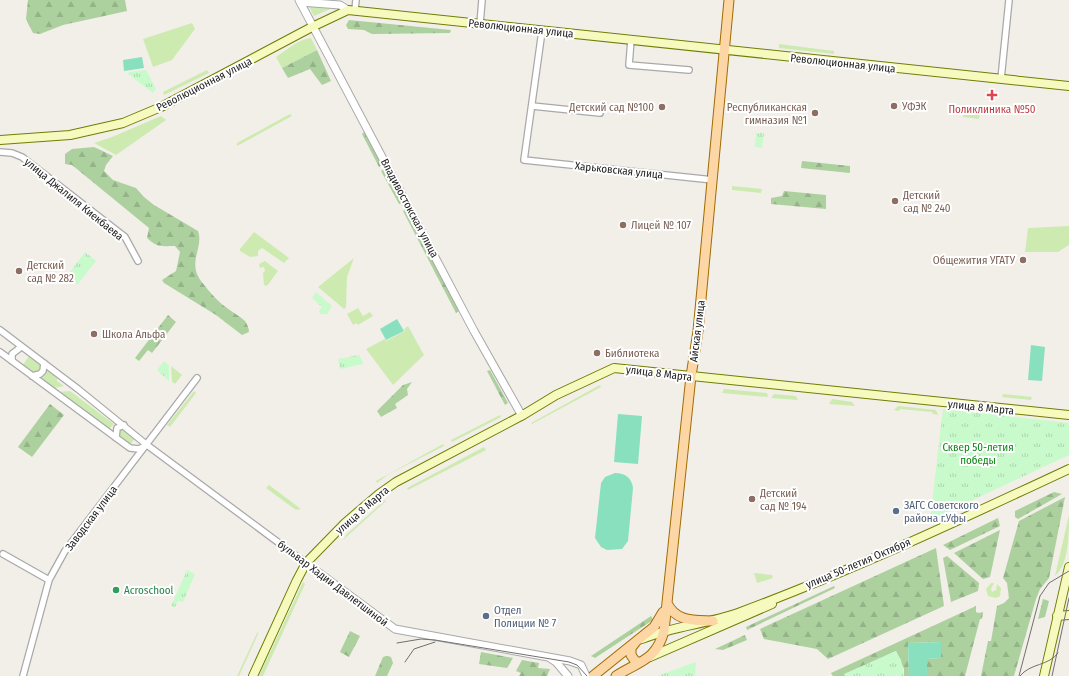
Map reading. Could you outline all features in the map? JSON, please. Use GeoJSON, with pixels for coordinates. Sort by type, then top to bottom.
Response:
{"type":"FeatureCollection","features":[{"type":"Feature","properties":{"kind":"main road","name":"Айская улица"},"geometry":{"type":"LineString","coordinates":[[649,657],[658,648],[664,631],[691,376],[698,332],[730,0]]}},
{"type":"Feature","properties":{"kind":"main road","name":"Революционная улица"},"geometry":{"type":"LineString","coordinates":[[0,140],[70,135],[123,123],[161,107],[207,84],[312,26],[352,10],[1069,86]]}},
{"type":"Feature","properties":{"kind":"main road","name":"улица 8 Марта"},"geometry":{"type":"LineString","coordinates":[[306,562],[345,523],[386,489],[522,416],[556,395],[614,368],[1069,415]]}},
{"type":"Feature","properties":{"kind":"main road","name":"улица 50-летия Октября"},"geometry":{"type":"LineString","coordinates":[[638,641],[664,631],[713,621],[811,584],[977,512],[1069,468]]}},
{"type":"Feature","properties":{"kind":"main road"},"geometry":{"type":"LineString","coordinates":[[253,676],[306,562]]}},
{"type":"Feature","properties":{"kind":"main road"},"geometry":{"type":"LineString","coordinates":[[1044,676],[1057,616],[1066,588],[1069,567]]}},
{"type":"Feature","properties":{"kind":"main road"},"geometry":{"type":"LineString","coordinates":[[616,676],[649,657],[761,610],[811,584]]}},
{"type":"Feature","properties":{"kind":"main road"},"geometry":{"type":"LineString","coordinates":[[667,603],[672,613],[678,616],[713,621]]}},
{"type":"Feature","properties":{"kind":"main road","name":"улица 50-летия Октября"},"geometry":{"type":"LineString","coordinates":[[593,676],[638,641],[658,623],[667,603]]}},
{"type":"Feature","properties":{"kind":"main road"},"geometry":{"type":"LineString","coordinates":[[1057,616],[1069,615]]}},
{"type":"Feature","properties":{"kind":"main road"},"geometry":{"type":"LineString","coordinates":[[638,641],[631,648],[631,655],[635,661],[639,662]]}},
{"type":"Feature","properties":{"kind":"street"},"geometry":{"type":"LineString","coordinates":[[300,1],[340,5],[352,10],[356,0]]}},
{"type":"Feature","properties":{"kind":"street"},"geometry":{"type":"LineString","coordinates":[[480,24],[482,0]]}},
{"type":"Feature","properties":{"kind":"street"},"geometry":{"type":"LineString","coordinates":[[1001,79],[1009,0]]}},
{"type":"Feature","properties":{"kind":"street","name":"Владивостокская улица"},"geometry":{"type":"LineString","coordinates":[[300,1],[474,331],[522,416]]}},
{"type":"Feature","properties":{"kind":"street"},"geometry":{"type":"LineString","coordinates":[[542,31],[532,106],[600,113]]}},
{"type":"Feature","properties":{"kind":"street"},"geometry":{"type":"LineString","coordinates":[[631,40],[629,65],[689,70]]}},
{"type":"Feature","properties":{"kind":"street","name":"Харьковская улица"},"geometry":{"type":"LineString","coordinates":[[532,106],[524,160],[713,180]]}},
{"type":"Feature","properties":{"kind":"street","name":"улица Джалиля Киекбаева"},"geometry":{"type":"LineString","coordinates":[[0,152],[12,153],[22,157],[125,237],[138,261]]}},
{"type":"Feature","properties":{"kind":"street","name":"бульвар Хадии Давлетшиной"},"geometry":{"type":"LineString","coordinates":[[0,330],[124,425],[147,445],[395,628],[578,663],[583,668],[586,676]]}},
{"type":"Feature","properties":{"kind":"street"},"geometry":{"type":"LineString","coordinates":[[12,361],[12,354],[22,346]]}},
{"type":"Feature","properties":{"kind":"street"},"geometry":{"type":"LineString","coordinates":[[0,352],[130,448],[133,453],[134,462]]}},
{"type":"Feature","properties":{"kind":"street"},"geometry":{"type":"LineString","coordinates":[[32,376],[40,374],[44,367],[44,363]]}},
{"type":"Feature","properties":{"kind":"street","name":"Заводская улица"},"geometry":{"type":"LineString","coordinates":[[22,676],[49,580],[65,551],[197,378]]}},
{"type":"Feature","properties":{"kind":"street"},"geometry":{"type":"LineString","coordinates":[[116,438],[117,428],[124,425]]}},
{"type":"Feature","properties":{"kind":"street"},"geometry":{"type":"LineString","coordinates":[[130,448],[139,449],[147,445]]}},
{"type":"Feature","properties":{"kind":"street"},"geometry":{"type":"LineString","coordinates":[[3,554],[49,580]]}},
{"type":"Feature","properties":{"kind":"street"},"geometry":{"type":"LineString","coordinates":[[545,656],[556,662],[568,676]]}},
{"type":"Feature","properties":{"kind":"green space"},"geometry":{"type":"Polygon","coordinates":[[[28,0],[125,0],[127,11],[63,25],[40,34],[33,33],[26,19],[28,0]]]}},
{"type":"Feature","properties":{"kind":"green space"},"geometry":{"type":"Polygon","coordinates":[[[307,3],[335,7],[314,16],[307,3]]]}},
{"type":"Feature","properties":{"kind":"green space"},"geometry":{"type":"Polygon","coordinates":[[[349,20],[451,30],[450,33],[372,34],[364,30],[348,29],[346,25],[349,20]]]}},
{"type":"Feature","properties":{"kind":"green space"},"geometry":{"type":"Polygon","coordinates":[[[192,23],[195,29],[172,60],[153,67],[143,39],[192,23]]]}},
{"type":"Feature","properties":{"kind":"green space"},"geometry":{"type":"Polygon","coordinates":[[[311,38],[317,50],[282,68],[276,57],[297,43],[311,38]]]}},
{"type":"Feature","properties":{"kind":"green space"},"geometry":{"type":"Polygon","coordinates":[[[779,44],[834,51],[834,54],[779,48],[779,44]]]}},
{"type":"Feature","properties":{"kind":"green space"},"geometry":{"type":"Polygon","coordinates":[[[317,50],[331,81],[322,85],[310,69],[288,78],[282,68],[317,50]]]}},
{"type":"Feature","properties":{"kind":"green space"},"geometry":{"type":"Polygon","coordinates":[[[142,57],[144,68],[124,71],[123,60],[142,57]]]}},
{"type":"Feature","properties":{"kind":"green space"},"geometry":{"type":"Polygon","coordinates":[[[146,70],[156,89],[153,93],[128,74],[129,72],[146,70]]]}},
{"type":"Feature","properties":{"kind":"green space"},"geometry":{"type":"Polygon","coordinates":[[[207,70],[209,73],[164,95],[163,92],[207,70]]]}},
{"type":"Feature","properties":{"kind":"green space"},"geometry":{"type":"Polygon","coordinates":[[[964,109],[980,111],[979,119],[963,117],[964,109]]]}},
{"type":"Feature","properties":{"kind":"green space"},"geometry":{"type":"Polygon","coordinates":[[[290,114],[292,116],[237,146],[237,143],[290,114]]]}},
{"type":"Feature","properties":{"kind":"green space"},"geometry":{"type":"Polygon","coordinates":[[[161,116],[166,120],[116,155],[94,143],[112,137],[161,116]]]}},
{"type":"Feature","properties":{"kind":"green space"},"geometry":{"type":"Polygon","coordinates":[[[364,132],[382,165],[379,167],[362,134],[364,132]]]}},
{"type":"Feature","properties":{"kind":"green space"},"geometry":{"type":"Polygon","coordinates":[[[756,133],[764,133],[762,148],[755,147],[756,133]]]}},
{"type":"Feature","properties":{"kind":"green space"},"geometry":{"type":"Polygon","coordinates":[[[94,147],[113,156],[106,165],[104,171],[113,180],[136,188],[154,205],[198,231],[199,243],[195,261],[197,274],[201,281],[217,299],[245,321],[249,332],[242,335],[216,315],[164,283],[162,280],[176,271],[180,252],[175,246],[160,246],[147,238],[149,228],[72,165],[65,164],[65,154],[72,149],[94,147]]]}},
{"type":"Feature","properties":{"kind":"green space"},"geometry":{"type":"Polygon","coordinates":[[[802,161],[850,166],[850,173],[801,168],[802,161]]]}},
{"type":"Feature","properties":{"kind":"green space"},"geometry":{"type":"Polygon","coordinates":[[[384,169],[402,203],[399,204],[381,171],[384,169]]]}},
{"type":"Feature","properties":{"kind":"green space"},"geometry":{"type":"Polygon","coordinates":[[[732,186],[762,189],[761,193],[732,190],[732,186]]]}},
{"type":"Feature","properties":{"kind":"green space"},"geometry":{"type":"Polygon","coordinates":[[[784,191],[826,195],[826,209],[771,204],[771,198],[782,196],[784,191]]]}},
{"type":"Feature","properties":{"kind":"green space"},"geometry":{"type":"Polygon","coordinates":[[[406,209],[459,311],[456,313],[403,211],[406,209]]]}},
{"type":"Feature","properties":{"kind":"green space"},"geometry":{"type":"Polygon","coordinates":[[[1069,226],[1069,245],[1058,252],[1025,252],[1028,228],[1069,226]]]}},
{"type":"Feature","properties":{"kind":"green space"},"geometry":{"type":"Polygon","coordinates":[[[254,232],[289,258],[284,263],[262,248],[258,251],[258,256],[250,257],[240,251],[254,232]]]}},
{"type":"Feature","properties":{"kind":"green space"},"geometry":{"type":"Polygon","coordinates":[[[85,252],[96,261],[78,284],[67,276],[85,252]]]}},
{"type":"Feature","properties":{"kind":"green space"},"geometry":{"type":"Polygon","coordinates":[[[354,258],[347,277],[346,307],[344,309],[318,287],[354,258]]]}},
{"type":"Feature","properties":{"kind":"green space"},"geometry":{"type":"Polygon","coordinates":[[[265,261],[278,271],[267,286],[264,285],[264,267],[260,268],[259,264],[265,261]]]}},
{"type":"Feature","properties":{"kind":"green space"},"geometry":{"type":"Polygon","coordinates":[[[316,292],[332,306],[327,314],[320,314],[319,311],[322,307],[312,298],[316,292]]]}},
{"type":"Feature","properties":{"kind":"green space"},"geometry":{"type":"Polygon","coordinates":[[[358,308],[363,316],[370,312],[373,316],[358,325],[356,323],[353,325],[347,314],[358,308]]]}},
{"type":"Feature","properties":{"kind":"green space"},"geometry":{"type":"Polygon","coordinates":[[[168,315],[176,322],[152,353],[148,350],[139,361],[135,358],[168,315]]]}},
{"type":"Feature","properties":{"kind":"green space"},"geometry":{"type":"Polygon","coordinates":[[[397,319],[404,331],[386,340],[380,329],[397,319]]]}},
{"type":"Feature","properties":{"kind":"green space"},"geometry":{"type":"Polygon","coordinates":[[[408,326],[424,355],[393,385],[366,349],[405,331],[404,329],[408,326]]]}},
{"type":"Feature","properties":{"kind":"green space"},"geometry":{"type":"Polygon","coordinates":[[[1031,345],[1045,347],[1042,381],[1028,380],[1031,345]]]}},
{"type":"Feature","properties":{"kind":"green space"},"geometry":{"type":"Polygon","coordinates":[[[359,355],[363,364],[340,369],[338,359],[359,355]]]}},
{"type":"Feature","properties":{"kind":"green space"},"geometry":{"type":"Polygon","coordinates":[[[29,356],[41,366],[40,372],[34,373],[23,365],[29,356]]]}},
{"type":"Feature","properties":{"kind":"green space"},"geometry":{"type":"Polygon","coordinates":[[[164,361],[169,365],[169,381],[157,370],[164,361]]]}},
{"type":"Feature","properties":{"kind":"green space"},"geometry":{"type":"Polygon","coordinates":[[[171,366],[182,375],[175,384],[172,382],[171,366]]]}},
{"type":"Feature","properties":{"kind":"green space"},"geometry":{"type":"Polygon","coordinates":[[[48,370],[57,376],[57,381],[64,386],[54,388],[41,379],[48,370]]]}},
{"type":"Feature","properties":{"kind":"green space"},"geometry":{"type":"Polygon","coordinates":[[[490,370],[508,403],[505,405],[487,371],[490,370]]]}},
{"type":"Feature","properties":{"kind":"green space"},"geometry":{"type":"Polygon","coordinates":[[[412,382],[407,389],[408,395],[395,404],[397,408],[381,417],[377,411],[403,385],[412,382]]]}},
{"type":"Feature","properties":{"kind":"green space"},"geometry":{"type":"Polygon","coordinates":[[[600,385],[601,387],[532,424],[531,423],[600,385]]]}},
{"type":"Feature","properties":{"kind":"green space"},"geometry":{"type":"Polygon","coordinates":[[[724,389],[767,393],[768,397],[722,393],[724,389]]]}},
{"type":"Feature","properties":{"kind":"green space"},"geometry":{"type":"Polygon","coordinates":[[[70,391],[114,424],[109,429],[59,392],[70,391]]]}},
{"type":"Feature","properties":{"kind":"green space"},"geometry":{"type":"Polygon","coordinates":[[[194,391],[196,393],[170,427],[167,425],[194,391]]]}},
{"type":"Feature","properties":{"kind":"green space"},"geometry":{"type":"Polygon","coordinates":[[[774,394],[796,396],[798,400],[771,398],[774,394]]]}},
{"type":"Feature","properties":{"kind":"green space"},"geometry":{"type":"Polygon","coordinates":[[[1003,394],[1032,397],[1031,400],[1002,397],[1003,394]]]}},
{"type":"Feature","properties":{"kind":"green space"},"geometry":{"type":"Polygon","coordinates":[[[832,399],[852,402],[855,406],[829,404],[832,399]]]}},
{"type":"Feature","properties":{"kind":"green space"},"geometry":{"type":"Polygon","coordinates":[[[50,404],[64,415],[32,457],[18,447],[50,404]]]}},
{"type":"Feature","properties":{"kind":"green space"},"geometry":{"type":"Polygon","coordinates":[[[898,406],[936,410],[938,415],[933,414],[932,412],[900,409],[899,411],[894,410],[898,406]]]}},
{"type":"Feature","properties":{"kind":"green space","name":"Сквер 50-летия победы"},"geometry":{"type":"Polygon","coordinates":[[[943,409],[1069,423],[1069,455],[930,520],[943,409]]]}},
{"type":"Feature","properties":{"kind":"green space"},"geometry":{"type":"Polygon","coordinates":[[[618,414],[642,416],[638,464],[614,462],[618,414]]]}},
{"type":"Feature","properties":{"kind":"green space"},"geometry":{"type":"Polygon","coordinates":[[[500,415],[501,417],[452,442],[451,440],[500,415]]]}},
{"type":"Feature","properties":{"kind":"green space"},"geometry":{"type":"Polygon","coordinates":[[[122,428],[135,438],[130,445],[119,436],[119,430],[122,428]]]}},
{"type":"Feature","properties":{"kind":"green space"},"geometry":{"type":"Polygon","coordinates":[[[443,444],[444,446],[389,474],[377,483],[376,481],[443,444]]]}},
{"type":"Feature","properties":{"kind":"green space"},"geometry":{"type":"Polygon","coordinates":[[[484,447],[486,450],[408,490],[407,488],[484,447]]]}},
{"type":"Feature","properties":{"kind":"green space"},"geometry":{"type":"Polygon","coordinates":[[[615,473],[622,474],[630,479],[633,488],[628,541],[622,549],[607,550],[601,547],[595,538],[601,483],[605,477],[615,473]]]}},
{"type":"Feature","properties":{"kind":"green space"},"geometry":{"type":"Polygon","coordinates":[[[269,485],[301,509],[296,510],[266,488],[269,485]]]}},
{"type":"Feature","properties":{"kind":"green space"},"geometry":{"type":"Polygon","coordinates":[[[1054,492],[1062,494],[1018,519],[1015,517],[1015,511],[1054,492]]]}},
{"type":"Feature","properties":{"kind":"green space"},"geometry":{"type":"Polygon","coordinates":[[[1065,497],[1049,578],[1040,589],[1036,599],[1014,676],[981,676],[988,641],[991,641],[997,606],[1004,603],[1009,598],[1007,583],[1003,578],[1019,521],[1065,497]]]}},
{"type":"Feature","properties":{"kind":"green space"},"geometry":{"type":"Polygon","coordinates":[[[385,500],[386,501],[343,540],[347,534],[385,500]]]}},
{"type":"Feature","properties":{"kind":"green space"},"geometry":{"type":"Polygon","coordinates":[[[1069,515],[1066,557],[1060,571],[1055,576],[1069,515]]]}},
{"type":"Feature","properties":{"kind":"green space"},"geometry":{"type":"Polygon","coordinates":[[[998,518],[1000,526],[950,550],[943,545],[998,518]]]}},
{"type":"Feature","properties":{"kind":"green space"},"geometry":{"type":"Polygon","coordinates":[[[1000,530],[990,577],[983,579],[954,553],[1000,530]]]}},
{"type":"Feature","properties":{"kind":"green space"},"geometry":{"type":"Polygon","coordinates":[[[936,548],[944,606],[828,659],[817,649],[764,639],[760,629],[936,548]]]}},
{"type":"Feature","properties":{"kind":"green space"},"geometry":{"type":"Polygon","coordinates":[[[947,556],[979,583],[978,591],[951,602],[943,558],[947,556]]]}},
{"type":"Feature","properties":{"kind":"green space"},"geometry":{"type":"Polygon","coordinates":[[[187,570],[195,574],[183,602],[178,601],[175,607],[171,606],[187,570]]]}},
{"type":"Feature","properties":{"kind":"green space"},"geometry":{"type":"Polygon","coordinates":[[[754,573],[772,575],[773,578],[757,583],[754,573]]]}},
{"type":"Feature","properties":{"kind":"green space"},"geometry":{"type":"Polygon","coordinates":[[[303,582],[305,584],[263,676],[259,676],[303,582]]]}},
{"type":"Feature","properties":{"kind":"green space"},"geometry":{"type":"Polygon","coordinates":[[[991,583],[994,583],[991,589],[992,592],[996,590],[997,584],[1001,588],[1000,596],[996,598],[988,596],[986,589],[991,583]]]}},
{"type":"Feature","properties":{"kind":"green space"},"geometry":{"type":"Polygon","coordinates":[[[834,586],[835,588],[747,630],[746,627],[834,586]]]}},
{"type":"Feature","properties":{"kind":"green space"},"geometry":{"type":"Polygon","coordinates":[[[1043,599],[1049,601],[1045,617],[1038,619],[1043,599]]]}},
{"type":"Feature","properties":{"kind":"green space"},"geometry":{"type":"Polygon","coordinates":[[[976,606],[976,612],[983,612],[982,619],[980,619],[965,676],[927,676],[927,659],[941,658],[940,642],[908,643],[909,676],[904,676],[904,669],[896,651],[845,674],[845,676],[833,676],[831,673],[976,606]]]}},
{"type":"Feature","properties":{"kind":"green space"},"geometry":{"type":"Polygon","coordinates":[[[651,616],[653,620],[595,658],[591,656],[651,616]]]}},
{"type":"Feature","properties":{"kind":"green space"},"geometry":{"type":"Polygon","coordinates":[[[258,631],[239,676],[237,676],[258,631]]]}},
{"type":"Feature","properties":{"kind":"green space"},"geometry":{"type":"Polygon","coordinates":[[[350,631],[360,636],[349,657],[340,652],[350,631]]]}},
{"type":"Feature","properties":{"kind":"green space"},"geometry":{"type":"Polygon","coordinates":[[[745,635],[747,640],[723,650],[715,649],[745,635]]]}},
{"type":"Feature","properties":{"kind":"green space"},"geometry":{"type":"Polygon","coordinates":[[[941,642],[941,658],[927,659],[927,676],[909,676],[908,643],[941,642]]]}},
{"type":"Feature","properties":{"kind":"green space"},"geometry":{"type":"Polygon","coordinates":[[[896,651],[901,660],[904,676],[845,676],[844,674],[896,651]]]}},
{"type":"Feature","properties":{"kind":"green space"},"geometry":{"type":"Polygon","coordinates":[[[481,652],[513,658],[507,668],[479,664],[481,652]]]}},
{"type":"Feature","properties":{"kind":"green space"},"geometry":{"type":"Polygon","coordinates":[[[383,657],[391,657],[393,663],[387,676],[375,676],[383,657]]]}},
{"type":"Feature","properties":{"kind":"green space"},"geometry":{"type":"Polygon","coordinates":[[[522,660],[539,663],[538,668],[550,669],[547,676],[519,676],[521,673],[516,671],[522,660]]]}},
{"type":"Feature","properties":{"kind":"green space"},"geometry":{"type":"Polygon","coordinates":[[[696,662],[695,676],[657,676],[696,662]]]}},
{"type":"Feature","properties":{"kind":"tram line"},"geometry":{"type":"LineString","coordinates":[[1019,676],[1040,596],[1049,583],[1069,571]]}},
{"type":"Feature","properties":{"kind":"tram line"},"geometry":{"type":"LineString","coordinates":[[1052,676],[1069,598]]}},
{"type":"Feature","properties":{"kind":"tram line"},"geometry":{"type":"LineString","coordinates":[[397,643],[421,639],[435,640],[569,662],[577,665],[587,676]]}},
{"type":"Feature","properties":{"kind":"tram line"},"geometry":{"type":"LineString","coordinates":[[405,662],[414,649],[435,642]]}},
{"type":"Feature","properties":{"kind":"tram line"},"geometry":{"type":"LineString","coordinates":[[1020,676],[1029,669],[1050,660],[1058,653]]}},
{"type":"Feature","properties":{"kind":"place","name":"Поликлиника №50"},"geometry":{"type":"Point","coordinates":[992,95]}},
{"type":"Feature","properties":{"kind":"place","name":"УФЭК"},"geometry":{"type":"Point","coordinates":[894,106]}},
{"type":"Feature","properties":{"kind":"place","name":"Детский сад №100"},"geometry":{"type":"Point","coordinates":[662,107]}},
{"type":"Feature","properties":{"kind":"place","name":"Республиканская гимназия №1"},"geometry":{"type":"Point","coordinates":[815,113]}},
{"type":"Feature","properties":{"kind":"place","name":"Детский сад № 240"},"geometry":{"type":"Point","coordinates":[895,201]}},
{"type":"Feature","properties":{"kind":"place","name":"Лицей № 107"},"geometry":{"type":"Point","coordinates":[623,225]}},
{"type":"Feature","properties":{"kind":"place","name":"Общежития УГАТУ"},"geometry":{"type":"Point","coordinates":[1023,260]}},
{"type":"Feature","properties":{"kind":"place","name":"Детский сад № 282"},"geometry":{"type":"Point","coordinates":[19,271]}},
{"type":"Feature","properties":{"kind":"place","name":"Школа Альфа"},"geometry":{"type":"Point","coordinates":[94,334]}},
{"type":"Feature","properties":{"kind":"place","name":"Библиотека"},"geometry":{"type":"Point","coordinates":[597,353]}},
{"type":"Feature","properties":{"kind":"place","name":"Детский сад № 194"},"geometry":{"type":"Point","coordinates":[752,499]}},
{"type":"Feature","properties":{"kind":"place","name":"ЗАГС Советского района г.Уфы"},"geometry":{"type":"Point","coordinates":[896,511]}},
{"type":"Feature","properties":{"kind":"place","name":"Acroschool"},"geometry":{"type":"Point","coordinates":[116,590]}},
{"type":"Feature","properties":{"kind":"place","name":"Отдел Полиции № 7"},"geometry":{"type":"Point","coordinates":[486,616]}}]}
